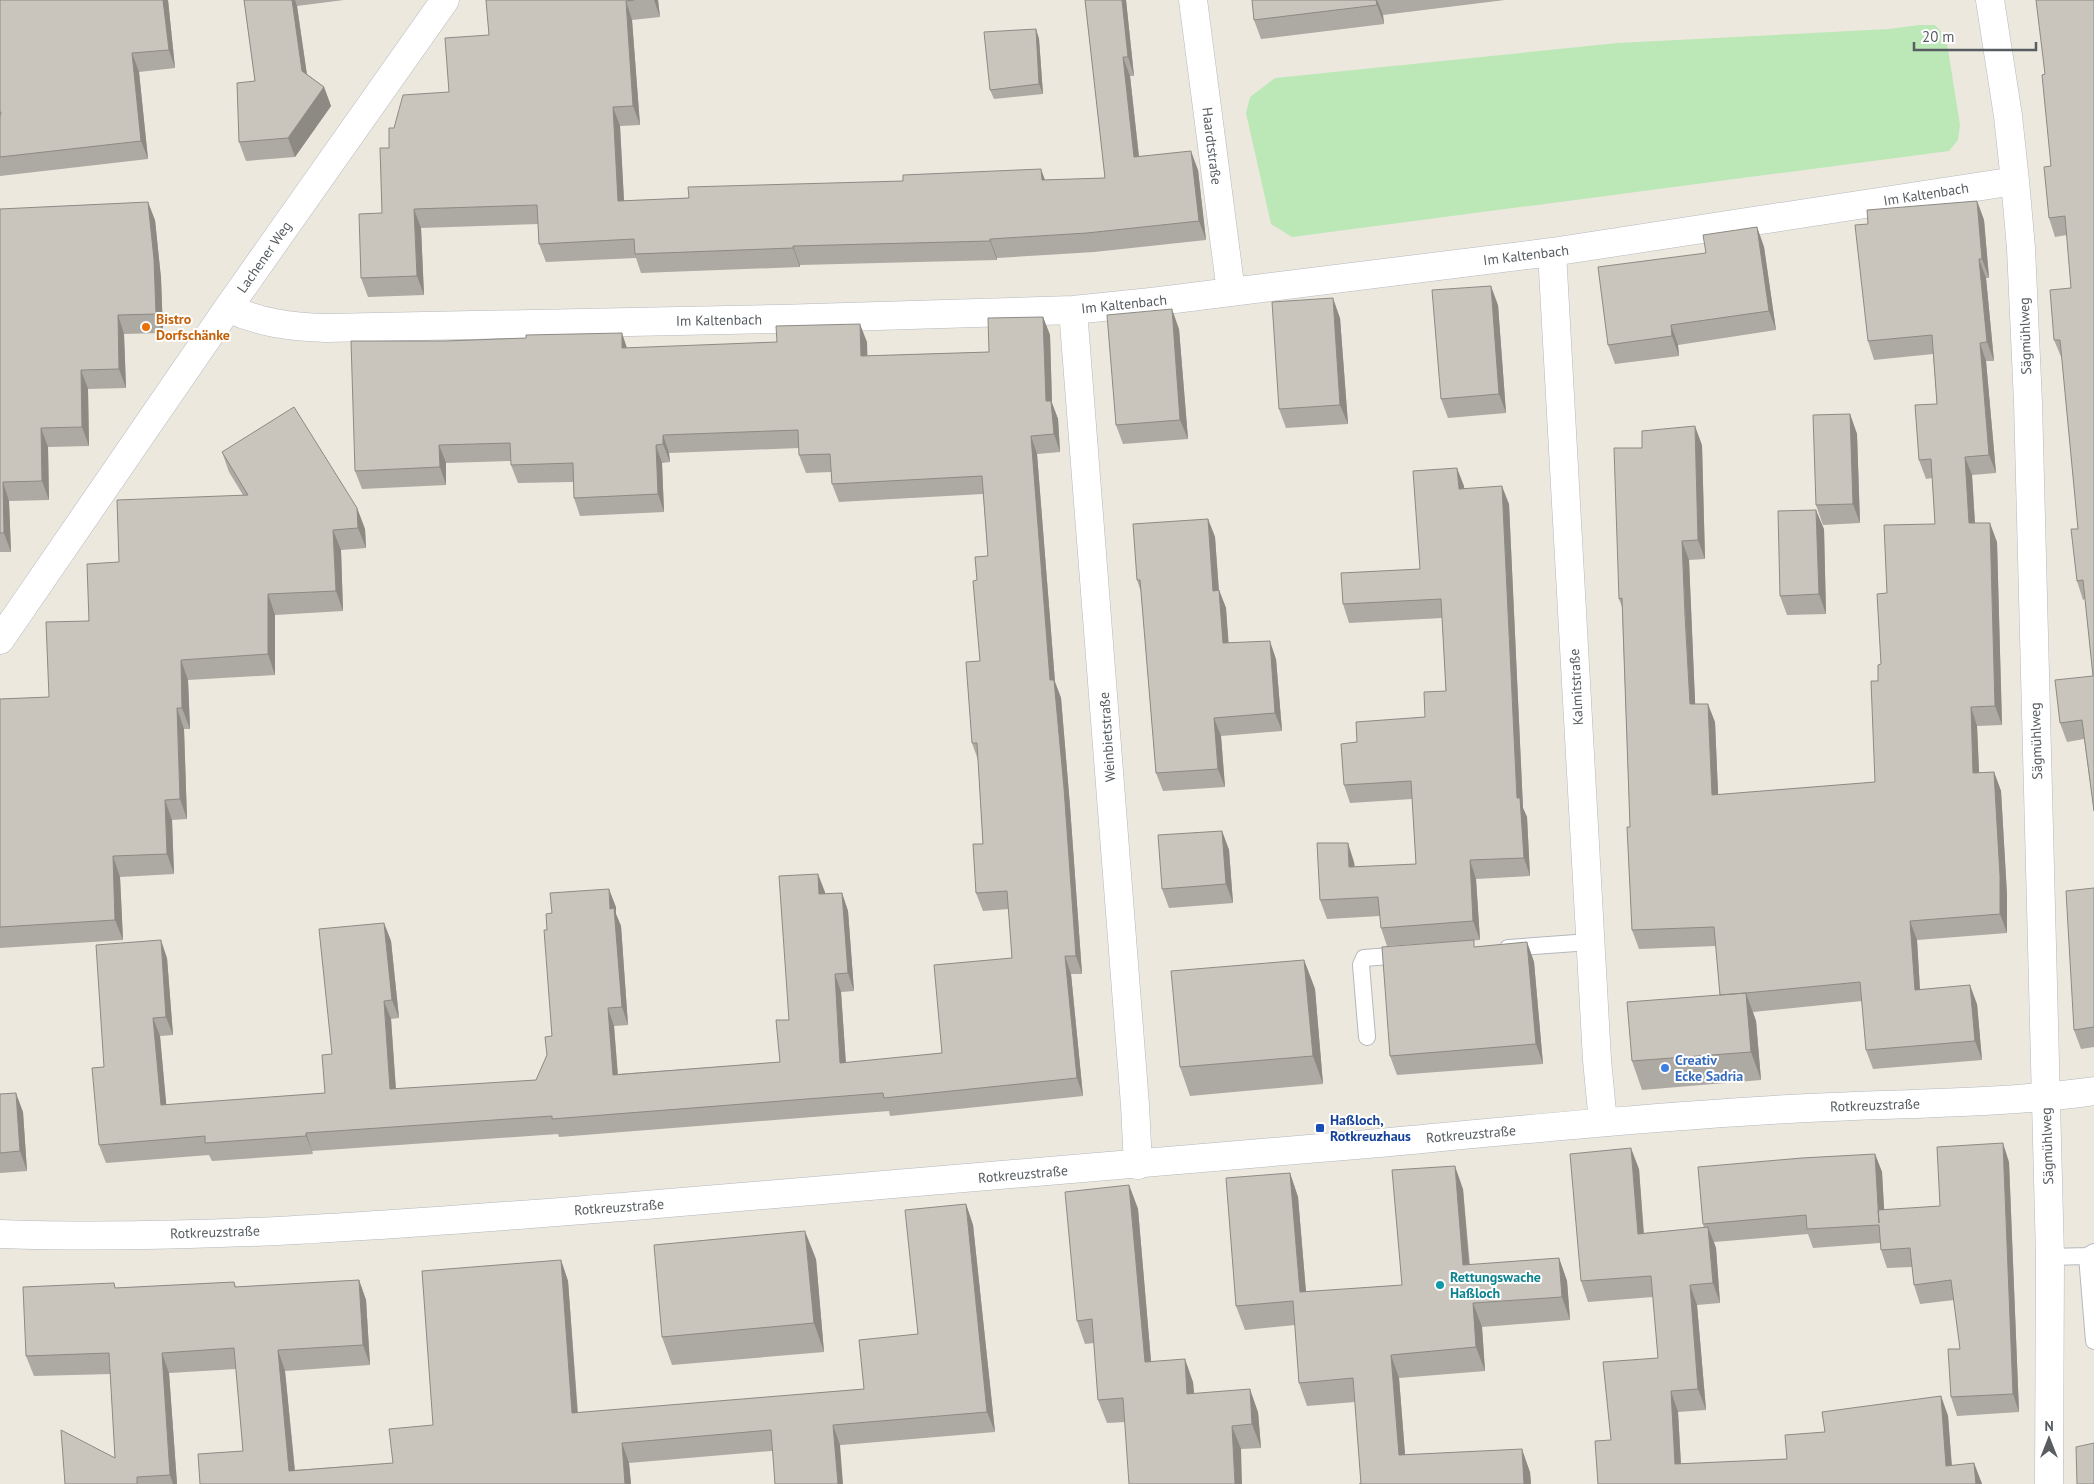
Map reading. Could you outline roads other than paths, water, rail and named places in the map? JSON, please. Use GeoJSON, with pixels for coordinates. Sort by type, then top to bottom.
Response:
{"type":"FeatureCollection","features":[{"type":"Feature","properties":{"kind":"street","name":"Lachener Weg"},"geometry":{"type":"LineString","coordinates":[[0,640],[228,308],[446,0]]}},
{"type":"Feature","properties":{"kind":"street","name":"Haardtstraße"},"geometry":{"type":"LineString","coordinates":[[1193,0],[1231,292]]}},
{"type":"Feature","properties":{"kind":"street","name":"Sägmühlweg"},"geometry":{"type":"LineString","coordinates":[[1990,0],[2008,116],[2022,248],[2028,402],[2050,1257],[2049,1484]]}},
{"type":"Feature","properties":{"kind":"street","name":"Im Kaltenbach"},"geometry":{"type":"LineString","coordinates":[[228,308],[243,315],[291,327],[326,328],[769,319],[1073,310],[1552,252],[2015,181]]}},
{"type":"Feature","properties":{"kind":"street","name":"Kalmitstraße"},"geometry":{"type":"LineString","coordinates":[[1552,252],[1590,942],[1603,1122]]}},
{"type":"Feature","properties":{"kind":"street","name":"Weinbietstraße"},"geometry":{"type":"LineString","coordinates":[[1073,310],[1134,1085],[1138,1165]]}},
{"type":"Feature","properties":{"kind":"street","name":"Rotkreuzstraße"},"geometry":{"type":"LineString","coordinates":[[0,1234],[40,1236],[205,1233],[424,1222],[1138,1165],[1603,1122],[1788,1109],[2045,1098],[2094,1091]]}},
{"type":"Feature","properties":{"kind":"lane"},"geometry":{"type":"LineString","coordinates":[[1492,949],[1590,942]]}},
{"type":"Feature","properties":{"kind":"lane"},"geometry":{"type":"LineString","coordinates":[[1367,1037],[1361,965],[1364,958],[1423,954]]}},
{"type":"Feature","properties":{"kind":"lane"},"geometry":{"type":"LineString","coordinates":[[2050,1257],[2091,1254],[2094,1341]]}},
{"type":"Feature","properties":{"kind":"place","name":"Bistro Dorfschänke"},"geometry":{"type":"Point","coordinates":[146,327]}},
{"type":"Feature","properties":{"kind":"place","name":"Creativ Ecke Sadria"},"geometry":{"type":"Point","coordinates":[1665,1068]}},
{"type":"Feature","properties":{"kind":"place","name":"Haßloch, Rotkreuzhaus"},"geometry":{"type":"Point","coordinates":[1320,1128]}},
{"type":"Feature","properties":{"kind":"place","name":"Rettungswache Haßloch"},"geometry":{"type":"Point","coordinates":[1440,1285]}}]}
